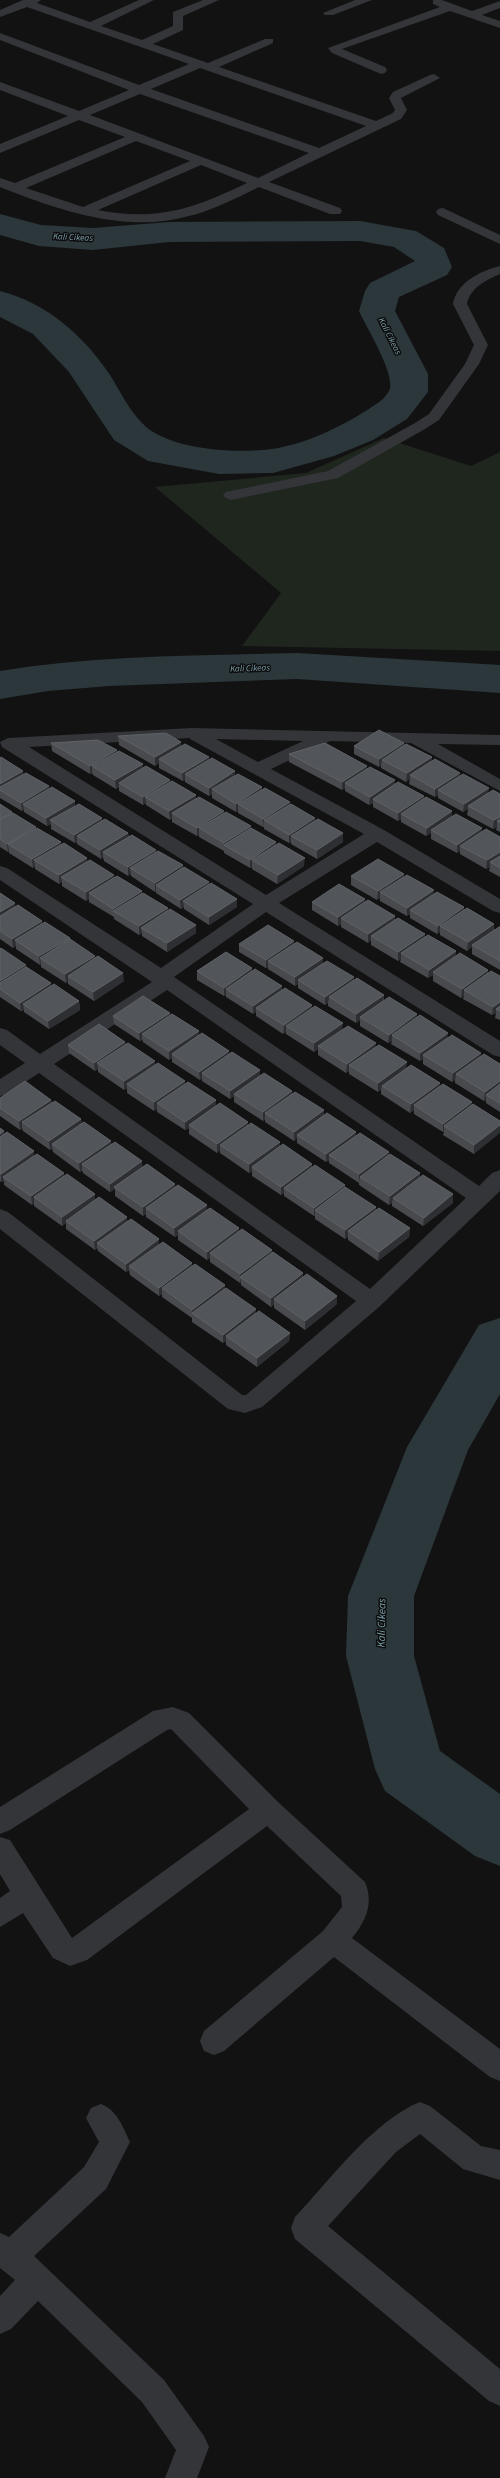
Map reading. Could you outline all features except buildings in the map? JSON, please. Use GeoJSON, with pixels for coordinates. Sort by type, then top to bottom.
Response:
{"type":"FeatureCollection","features":[{"type":"Feature","properties":{"kind":"street"},"geometry":{"type":"LineString","coordinates":[[90,26],[148,0]]}},
{"type":"Feature","properties":{"kind":"street"},"geometry":{"type":"LineString","coordinates":[[143,44],[180,28],[177,14],[214,0]]}},
{"type":"Feature","properties":{"kind":"street"},"geometry":{"type":"LineString","coordinates":[[329,14],[366,0]]}},
{"type":"Feature","properties":{"kind":"street"},"geometry":{"type":"LineString","coordinates":[[431,0],[500,25]]}},
{"type":"Feature","properties":{"kind":"street"},"geometry":{"type":"LineString","coordinates":[[381,70],[336,51],[334,48],[483,0]]}},
{"type":"Feature","properties":{"kind":"street"},"geometry":{"type":"LineString","coordinates":[[0,14],[30,2],[90,26],[377,126]]}},
{"type":"Feature","properties":{"kind":"street"},"geometry":{"type":"LineString","coordinates":[[471,15],[500,4]]}},
{"type":"Feature","properties":{"kind":"street"},"geometry":{"type":"LineString","coordinates":[[0,36],[138,89],[320,153]]}},
{"type":"Feature","properties":{"kind":"street"},"geometry":{"type":"LineString","coordinates":[[0,149],[138,89],[269,41]]}},
{"type":"Feature","properties":{"kind":"street"},"geometry":{"type":"LineString","coordinates":[[0,182],[84,211],[138,219],[182,215],[211,205],[377,126],[401,113],[395,98],[397,95],[434,78]]}},
{"type":"Feature","properties":{"kind":"street"},"geometry":{"type":"LineString","coordinates":[[0,86],[76,116],[335,211]]}},
{"type":"Feature","properties":{"kind":"street"},"geometry":{"type":"LineString","coordinates":[[0,101],[17,93]]}},
{"type":"Feature","properties":{"kind":"street"},"geometry":{"type":"LineString","coordinates":[[15,188],[135,137]]}},
{"type":"Feature","properties":{"kind":"street"},"geometry":{"type":"LineString","coordinates":[[84,211],[201,161]]}},
{"type":"Feature","properties":{"kind":"street"},"geometry":{"type":"LineString","coordinates":[[443,212],[500,240]]}},
{"type":"Feature","properties":{"kind":"street"},"geometry":{"type":"LineString","coordinates":[[231,495],[333,475],[434,417],[472,364],[481,345],[460,304],[461,296],[485,276],[500,270]]}},
{"type":"Feature","properties":{"kind":"street"},"geometry":{"type":"LineString","coordinates":[[192,733],[259,768],[378,834],[500,907]]}},
{"type":"Feature","properties":{"kind":"street"},"geometry":{"type":"LineString","coordinates":[[5,744],[192,733],[500,740]]}},
{"type":"Feature","properties":{"kind":"street"},"geometry":{"type":"LineString","coordinates":[[259,768],[328,735]]}},
{"type":"Feature","properties":{"kind":"street"},"geometry":{"type":"LineString","coordinates":[[415,738],[500,786]]}},
{"type":"Feature","properties":{"kind":"street"},"geometry":{"type":"LineString","coordinates":[[5,744],[266,903],[500,1050]]}},
{"type":"Feature","properties":{"kind":"street"},"geometry":{"type":"LineString","coordinates":[[161,977],[266,903],[378,834]]}},
{"type":"Feature","properties":{"kind":"street"},"geometry":{"type":"LineString","coordinates":[[0,872],[161,977],[480,1197]]}},
{"type":"Feature","properties":{"kind":"street"},"geometry":{"type":"LineString","coordinates":[[0,1089],[163,984],[161,977]]}},
{"type":"Feature","properties":{"kind":"street"},"geometry":{"type":"LineString","coordinates":[[0,1035],[370,1301]]}},
{"type":"Feature","properties":{"kind":"street"},"geometry":{"type":"LineString","coordinates":[[0,1217],[236,1403],[245,1404],[254,1401],[370,1301],[500,1178]]}},
{"type":"Feature","properties":{"kind":"street"},"geometry":{"type":"LineString","coordinates":[[0,1822],[162,1719],[173,1718],[180,1721],[268,1810],[355,1891],[356,1907],[350,1920],[333,1940],[214,2041]]}},
{"type":"Feature","properties":{"kind":"street"},"geometry":{"type":"LineString","coordinates":[[0,1849],[63,1949],[70,1953],[77,1951],[268,1810]]}},
{"type":"Feature","properties":{"kind":"street"},"geometry":{"type":"LineString","coordinates":[[0,1914],[27,1894]]}},
{"type":"Feature","properties":{"kind":"street"},"geometry":{"type":"LineString","coordinates":[[333,1940],[500,2067]]}},
{"type":"Feature","properties":{"kind":"street"},"geometry":{"type":"LineString","coordinates":[[500,2165],[474,2159],[420,2116],[385,2142],[306,2228],[500,2390]]}},
{"type":"Feature","properties":{"kind":"street"},"geometry":{"type":"LineString","coordinates":[[101,2118],[115,2142],[95,2178],[5,2252],[38,2279],[153,2391],[193,2447],[181,2478]]}},
{"type":"Feature","properties":{"kind":"street"},"geometry":{"type":"LineString","coordinates":[[0,2318],[38,2279]]}},
{"type":"Feature","properties":{"kind":"shaded area"},"geometry":{"type":"Polygon","coordinates":[[[384,438],[471,466],[500,452],[500,651],[242,646],[281,593],[155,487],[306,473],[384,438]]]}},
{"type":"Feature","properties":{"kind":"waterway","name":"Kali Cikeas"},"geometry":{"type":"LineString","coordinates":[[0,224],[39,235],[93,239],[169,232],[360,231],[404,238],[431,256],[434,267],[383,291],[377,311],[409,374],[409,392],[393,411],[359,432],[320,448],[273,461],[219,462],[162,453],[128,432],[84,365],[46,326],[0,302]]}},
{"type":"Feature","properties":{"kind":"waterway","name":"Kali Cikeas"},"geometry":{"type":"LineString","coordinates":[[0,685],[48,677],[109,672],[297,666],[500,679]]}},
{"type":"Feature","properties":{"kind":"waterway","name":"Kali Cikeas"},"geometry":{"type":"LineString","coordinates":[[500,1341],[438,1447],[381,1596],[380,1656],[410,1769],[500,1834]]}}]}
